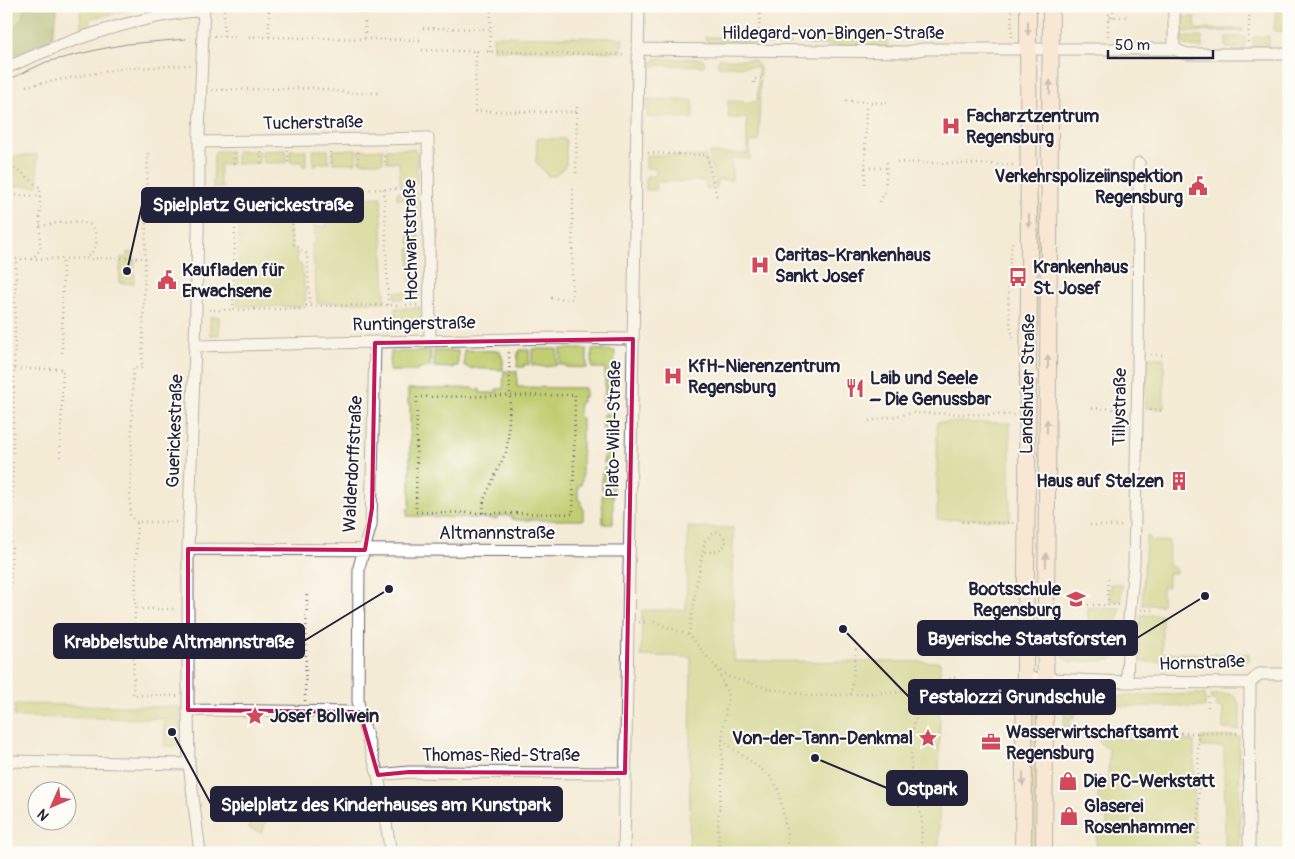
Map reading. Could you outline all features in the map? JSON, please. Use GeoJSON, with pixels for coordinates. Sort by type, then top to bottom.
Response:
{"type":"FeatureCollection","features":[{"type":"Feature","properties":{"kind":"main road","name":"Landshuter Straße"},"geometry":{"type":"LineString","coordinates":[[1023,853],[1029,285],[1028,6]]}},
{"type":"Feature","properties":{"kind":"main road","name":"Landshuter Straße"},"geometry":{"type":"LineString","coordinates":[[1044,853],[1051,6]]}},
{"type":"Feature","properties":{"kind":"street","name":"Plato-Wild-Straße"},"geometry":{"type":"LineString","coordinates":[[624,853],[639,6]]}},
{"type":"Feature","properties":{"kind":"street"},"geometry":{"type":"LineString","coordinates":[[1174,6],[1174,49]]}},
{"type":"Feature","properties":{"kind":"street","name":"Guerickestraße"},"geometry":{"type":"LineString","coordinates":[[6,68],[73,40],[161,16],[204,8],[200,91],[196,310],[188,549],[189,764],[200,853]]}},
{"type":"Feature","properties":{"kind":"street","name":"Hildegard-von-Bingen-Straße"},"geometry":{"type":"LineString","coordinates":[[637,53],[1174,49],[1187,54],[1289,54]]}},
{"type":"Feature","properties":{"kind":"street","name":"Tucherstraße"},"geometry":{"type":"LineString","coordinates":[[199,142],[428,138]]}},
{"type":"Feature","properties":{"kind":"street","name":"Hochwartstraße"},"geometry":{"type":"LineString","coordinates":[[428,138],[430,341]]}},
{"type":"Feature","properties":{"kind":"street","name":"Tillystraße"},"geometry":{"type":"LineString","coordinates":[[1127,682],[1134,564],[1138,368],[1139,163]]}},
{"type":"Feature","properties":{"kind":"street","name":"Runtingerstraße"},"geometry":{"type":"LineString","coordinates":[[195,346],[633,339]]}},
{"type":"Feature","properties":{"kind":"street","name":"Walderdorffstraße"},"geometry":{"type":"LineString","coordinates":[[375,343],[372,525],[359,567],[358,701],[378,775],[391,853]]}},
{"type":"Feature","properties":{"kind":"street","name":"Altmannstraße"},"geometry":{"type":"LineString","coordinates":[[188,549],[629,551]]}},
{"type":"Feature","properties":{"kind":"street","name":"Hornstraße"},"geometry":{"type":"LineString","coordinates":[[1024,678],[1127,682],[1250,682],[1259,674],[1289,674]]}},
{"type":"Feature","properties":{"kind":"street"},"geometry":{"type":"LineString","coordinates":[[1249,853],[1250,682]]}},
{"type":"Feature","properties":{"kind":"street"},"geometry":{"type":"LineString","coordinates":[[188,710],[360,712]]}},
{"type":"Feature","properties":{"kind":"street"},"geometry":{"type":"LineString","coordinates":[[6,761],[189,764]]}},
{"type":"Feature","properties":{"kind":"street","name":"Thomas-Ried-Straße"},"geometry":{"type":"LineString","coordinates":[[378,775],[409,772],[625,773]]}},
{"type":"Feature","properties":{"kind":"path"},"geometry":{"type":"LineString","coordinates":[[224,6],[224,36],[422,40]]}},
{"type":"Feature","properties":{"kind":"path"},"geometry":{"type":"LineString","coordinates":[[269,6],[269,37]]}},
{"type":"Feature","properties":{"kind":"path"},"geometry":{"type":"LineString","coordinates":[[490,52],[491,6]]}},
{"type":"Feature","properties":{"kind":"path"},"geometry":{"type":"LineString","coordinates":[[751,6],[751,10],[760,8],[759,35]]}},
{"type":"Feature","properties":{"kind":"path"},"geometry":{"type":"LineString","coordinates":[[1113,6],[1113,17]]}},
{"type":"Feature","properties":{"kind":"path"},"geometry":{"type":"LineString","coordinates":[[1248,54],[1250,6]]}},
{"type":"Feature","properties":{"kind":"path"},"geometry":{"type":"LineString","coordinates":[[1108,36],[1108,15],[1127,17],[1127,14]]}},
{"type":"Feature","properties":{"kind":"path"},"geometry":{"type":"LineString","coordinates":[[365,22],[365,39]]}},
{"type":"Feature","properties":{"kind":"path"},"geometry":{"type":"LineString","coordinates":[[423,28],[490,29]]}},
{"type":"Feature","properties":{"kind":"path"},"geometry":{"type":"LineString","coordinates":[[422,50],[637,53]]}},
{"type":"Feature","properties":{"kind":"path"},"geometry":{"type":"LineString","coordinates":[[476,51],[475,111],[577,112]]}},
{"type":"Feature","properties":{"kind":"path"},"geometry":{"type":"LineString","coordinates":[[26,86],[117,69],[202,65]]}},
{"type":"Feature","properties":{"kind":"path"},"geometry":{"type":"LineString","coordinates":[[754,83],[754,79],[763,79]]}},
{"type":"Feature","properties":{"kind":"path"},"geometry":{"type":"LineString","coordinates":[[200,91],[315,88],[349,93],[380,93]]}},
{"type":"Feature","properties":{"kind":"path"},"geometry":{"type":"LineString","coordinates":[[846,101],[888,103]]}},
{"type":"Feature","properties":{"kind":"path"},"geometry":{"type":"LineString","coordinates":[[576,173],[578,104]]}},
{"type":"Feature","properties":{"kind":"path"},"geometry":{"type":"LineString","coordinates":[[865,184],[866,108]]}},
{"type":"Feature","properties":{"kind":"path"},"geometry":{"type":"LineString","coordinates":[[1060,112],[1088,113]]}},
{"type":"Feature","properties":{"kind":"path"},"geometry":{"type":"LineString","coordinates":[[384,147],[385,162]]}},
{"type":"Feature","properties":{"kind":"path"},"geometry":{"type":"LineString","coordinates":[[288,148],[288,162]]}},
{"type":"Feature","properties":{"kind":"path"},"geometry":{"type":"LineString","coordinates":[[330,148],[331,163]]}},
{"type":"Feature","properties":{"kind":"path"},"geometry":{"type":"LineString","coordinates":[[358,148],[358,163]]}},
{"type":"Feature","properties":{"kind":"path"},"geometry":{"type":"LineString","coordinates":[[234,149],[234,164]]}},
{"type":"Feature","properties":{"kind":"path"},"geometry":{"type":"LineString","coordinates":[[261,149],[261,163]]}},
{"type":"Feature","properties":{"kind":"path"},"geometry":{"type":"LineString","coordinates":[[148,153],[142,368],[133,368],[130,516],[137,522],[189,522]]}},
{"type":"Feature","properties":{"kind":"path"},"geometry":{"type":"LineString","coordinates":[[644,153],[707,155],[717,198]]}},
{"type":"Feature","properties":{"kind":"path"},"geometry":{"type":"LineString","coordinates":[[880,202],[885,191],[887,162]]}},
{"type":"Feature","properties":{"kind":"path"},"geometry":{"type":"LineString","coordinates":[[898,162],[1020,165]]}},
{"type":"Feature","properties":{"kind":"path"},"geometry":{"type":"LineString","coordinates":[[6,163],[29,178],[40,188],[40,250],[33,258]]}},
{"type":"Feature","properties":{"kind":"path"},"geometry":{"type":"LineString","coordinates":[[866,168],[886,168]]}},
{"type":"Feature","properties":{"kind":"path"},"geometry":{"type":"LineString","coordinates":[[551,298],[572,299],[573,186]]}},
{"type":"Feature","properties":{"kind":"path"},"geometry":{"type":"LineString","coordinates":[[384,188],[388,306]]}},
{"type":"Feature","properties":{"kind":"path"},"geometry":{"type":"LineString","coordinates":[[146,193],[199,194],[236,190],[428,189]]}},
{"type":"Feature","properties":{"kind":"path"},"geometry":{"type":"LineString","coordinates":[[233,310],[236,190]]}},
{"type":"Feature","properties":{"kind":"path"},"geometry":{"type":"LineString","coordinates":[[6,195],[40,196]]}},
{"type":"Feature","properties":{"kind":"path"},"geometry":{"type":"LineString","coordinates":[[292,219],[294,244],[307,254],[310,306]]}},
{"type":"Feature","properties":{"kind":"path"},"geometry":{"type":"LineString","coordinates":[[409,219],[421,219]]}},
{"type":"Feature","properties":{"kind":"path"},"geometry":{"type":"LineString","coordinates":[[40,226],[65,222],[91,224],[97,241],[93,252],[85,258]]}},
{"type":"Feature","properties":{"kind":"path"},"geometry":{"type":"LineString","coordinates":[[9,693],[16,258]]}},
{"type":"Feature","properties":{"kind":"path"},"geometry":{"type":"LineString","coordinates":[[62,352],[63,258]]}},
{"type":"Feature","properties":{"kind":"path"},"geometry":{"type":"LineString","coordinates":[[6,259],[144,258]]}},
{"type":"Feature","properties":{"kind":"path"},"geometry":{"type":"LineString","coordinates":[[196,310],[306,309],[306,306],[429,305]]}},
{"type":"Feature","properties":{"kind":"path"},"geometry":{"type":"LineString","coordinates":[[483,513],[484,499],[506,452],[510,395],[508,340]]}},
{"type":"Feature","properties":{"kind":"path"},"geometry":{"type":"LineString","coordinates":[[15,369],[63,369],[60,460]]}},
{"type":"Feature","properties":{"kind":"path"},"geometry":{"type":"LineString","coordinates":[[510,395],[575,395],[573,514],[416,512],[417,397],[510,395]]}},
{"type":"Feature","properties":{"kind":"path"},"geometry":{"type":"LineString","coordinates":[[1092,408],[1130,409]]}},
{"type":"Feature","properties":{"kind":"path"},"geometry":{"type":"LineString","coordinates":[[869,421],[912,414],[1011,415]]}},
{"type":"Feature","properties":{"kind":"path"},"geometry":{"type":"LineString","coordinates":[[137,522],[133,695],[188,696]]}},
{"type":"Feature","properties":{"kind":"path"},"geometry":{"type":"LineString","coordinates":[[962,522],[1026,523]]}},
{"type":"Feature","properties":{"kind":"path"},"geometry":{"type":"LineString","coordinates":[[1090,525],[1127,526]]}},
{"type":"Feature","properties":{"kind":"path"},"geometry":{"type":"LineString","coordinates":[[689,635],[697,581],[705,541],[715,532],[719,532],[725,538],[726,544],[721,550],[703,552]]}},
{"type":"Feature","properties":{"kind":"path"},"geometry":{"type":"LineString","coordinates":[[1108,575],[1108,605]]}},
{"type":"Feature","properties":{"kind":"path"},"geometry":{"type":"LineString","coordinates":[[305,711],[307,592]]}},
{"type":"Feature","properties":{"kind":"path"},"geometry":{"type":"LineString","coordinates":[[1088,605],[1122,606]]}},
{"type":"Feature","properties":{"kind":"path"},"geometry":{"type":"LineString","coordinates":[[136,609],[188,609]]}},
{"type":"Feature","properties":{"kind":"path"},"geometry":{"type":"LineString","coordinates":[[1147,610],[1156,610]]}},
{"type":"Feature","properties":{"kind":"path"},"geometry":{"type":"LineString","coordinates":[[628,623],[654,622],[689,635],[716,666],[729,676],[770,689],[813,696],[900,692],[958,677]]}},
{"type":"Feature","properties":{"kind":"path"},"geometry":{"type":"LineString","coordinates":[[851,695],[856,649]]}},
{"type":"Feature","properties":{"kind":"path"},"geometry":{"type":"LineString","coordinates":[[716,666],[728,694],[722,740],[722,782],[718,823],[719,853]]}},
{"type":"Feature","properties":{"kind":"path"},"geometry":{"type":"LineString","coordinates":[[921,853],[922,821],[911,768],[911,751],[913,728],[921,699],[934,682]]}},
{"type":"Feature","properties":{"kind":"path"},"geometry":{"type":"LineString","coordinates":[[1091,733],[1250,732]]}},
{"type":"Feature","properties":{"kind":"path"},"geometry":{"type":"LineString","coordinates":[[1198,733],[1199,853]]}},
{"type":"Feature","properties":{"kind":"path"},"geometry":{"type":"LineString","coordinates":[[722,740],[770,776],[780,790],[788,840],[785,853]]}},
{"type":"Feature","properties":{"kind":"highlighted area"},"geometry":{"type":"Polygon","coordinates":[[[633,339],[625,773],[409,772],[378,775],[360,712],[188,710],[188,549],[365,550],[372,508],[375,343],[633,339]]]}},
{"type":"Feature","properties":{"kind":"green space"},"geometry":{"type":"Polygon","coordinates":[[[6,6],[58,6],[52,39],[6,59],[6,6]]]}},
{"type":"Feature","properties":{"kind":"green space"},"geometry":{"type":"Polygon","coordinates":[[[26,6],[58,6],[52,39],[6,59],[6,38],[22,18],[26,6]]]}},
{"type":"Feature","properties":{"kind":"green space"},"geometry":{"type":"Polygon","coordinates":[[[80,6],[146,6],[89,19],[91,29],[83,30],[81,29],[80,6]]]}},
{"type":"Feature","properties":{"kind":"green space"},"geometry":{"type":"Polygon","coordinates":[[[146,6],[153,6],[153,8],[147,12],[146,6]]]}},
{"type":"Feature","properties":{"kind":"green space"},"geometry":{"type":"Polygon","coordinates":[[[1276,6],[1289,6],[1289,31],[1274,31],[1276,6]]]}},
{"type":"Feature","properties":{"kind":"green space"},"geometry":{"type":"Polygon","coordinates":[[[1178,17],[1195,17],[1196,29],[1243,29],[1243,31],[1179,32],[1178,17]]]}},
{"type":"Feature","properties":{"kind":"green space"},"geometry":{"type":"Polygon","coordinates":[[[493,36],[623,38],[622,52],[493,50],[493,36]]]}},
{"type":"Feature","properties":{"kind":"green space"},"geometry":{"type":"Polygon","coordinates":[[[1269,36],[1269,48],[1253,48],[1253,37],[1269,36]]]}},
{"type":"Feature","properties":{"kind":"green space"},"geometry":{"type":"Polygon","coordinates":[[[704,37],[736,37],[734,43],[708,43],[704,37]]]}},
{"type":"Feature","properties":{"kind":"green space"},"geometry":{"type":"Polygon","coordinates":[[[741,37],[790,38],[790,45],[742,44],[741,37]]]}},
{"type":"Feature","properties":{"kind":"green space"},"geometry":{"type":"Polygon","coordinates":[[[1179,37],[1202,37],[1202,48],[1186,45],[1179,37]]]}},
{"type":"Feature","properties":{"kind":"green space"},"geometry":{"type":"Polygon","coordinates":[[[1226,37],[1245,37],[1245,48],[1226,48],[1226,37]]]}},
{"type":"Feature","properties":{"kind":"green space"},"geometry":{"type":"Polygon","coordinates":[[[809,38],[887,39],[887,46],[809,45],[809,38]]]}},
{"type":"Feature","properties":{"kind":"green space"},"geometry":{"type":"Polygon","coordinates":[[[655,59],[704,59],[704,66],[650,65],[655,59]]]}},
{"type":"Feature","properties":{"kind":"green space"},"geometry":{"type":"Polygon","coordinates":[[[718,59],[754,60],[760,67],[760,77],[758,77],[758,67],[718,66],[718,59]]]}},
{"type":"Feature","properties":{"kind":"green space"},"geometry":{"type":"Polygon","coordinates":[[[758,80],[760,81],[759,141],[750,142],[750,159],[732,158],[732,180],[717,180],[716,189],[709,153],[747,154],[747,118],[728,118],[728,101],[757,102],[758,80]]]}},
{"type":"Feature","properties":{"kind":"green space"},"geometry":{"type":"Polygon","coordinates":[[[647,99],[693,100],[693,118],[647,117],[647,99]]]}},
{"type":"Feature","properties":{"kind":"green space"},"geometry":{"type":"Polygon","coordinates":[[[537,138],[566,139],[566,165],[555,176],[548,176],[536,162],[537,138]]]}},
{"type":"Feature","properties":{"kind":"green space"},"geometry":{"type":"Polygon","coordinates":[[[356,149],[356,163],[333,163],[333,150],[356,149]]]}},
{"type":"Feature","properties":{"kind":"green space"},"geometry":{"type":"Polygon","coordinates":[[[383,149],[383,162],[360,162],[359,150],[383,149]]]}},
{"type":"Feature","properties":{"kind":"green space"},"geometry":{"type":"Polygon","coordinates":[[[386,149],[415,149],[417,151],[417,183],[400,184],[399,162],[387,162],[386,149]]]}},
{"type":"Feature","properties":{"kind":"green space"},"geometry":{"type":"Polygon","coordinates":[[[286,150],[286,163],[263,163],[262,151],[286,150]]]}},
{"type":"Feature","properties":{"kind":"green space"},"geometry":{"type":"Polygon","coordinates":[[[290,150],[306,150],[306,166],[303,167],[302,162],[290,162],[290,150]]]}},
{"type":"Feature","properties":{"kind":"green space"},"geometry":{"type":"Polygon","coordinates":[[[313,150],[328,150],[329,163],[317,163],[317,166],[313,166],[313,150]]]}},
{"type":"Feature","properties":{"kind":"green space"},"geometry":{"type":"Polygon","coordinates":[[[216,151],[231,151],[232,164],[220,164],[220,185],[223,188],[213,188],[214,154],[216,151]]]}},
{"type":"Feature","properties":{"kind":"green space"},"geometry":{"type":"Polygon","coordinates":[[[236,151],[259,151],[259,163],[236,164],[236,151]]]}},
{"type":"Feature","properties":{"kind":"green space"},"geometry":{"type":"Polygon","coordinates":[[[37,154],[38,186],[6,186],[6,158],[37,154]]]}},
{"type":"Feature","properties":{"kind":"green space"},"geometry":{"type":"Polygon","coordinates":[[[646,155],[706,156],[713,189],[706,190],[706,181],[656,182],[656,190],[646,190],[646,176],[656,176],[656,169],[646,168],[646,155]]]}},
{"type":"Feature","properties":{"kind":"green space"},"geometry":{"type":"Polygon","coordinates":[[[1036,165],[1040,204],[1038,326],[1035,326],[1036,165]]]}},
{"type":"Feature","properties":{"kind":"green space"},"geometry":{"type":"Polygon","coordinates":[[[397,192],[417,192],[418,217],[409,217],[408,199],[397,199],[397,192]]]}},
{"type":"Feature","properties":{"kind":"green space"},"geometry":{"type":"Polygon","coordinates":[[[268,193],[268,224],[289,224],[292,248],[297,252],[297,262],[302,266],[306,299],[302,307],[237,306],[240,194],[268,193]]]}},
{"type":"Feature","properties":{"kind":"green space"},"geometry":{"type":"Polygon","coordinates":[[[381,197],[385,302],[317,303],[312,245],[315,241],[314,227],[327,226],[327,222],[336,214],[336,199],[381,197]]]}},
{"type":"Feature","properties":{"kind":"green space"},"geometry":{"type":"Polygon","coordinates":[[[409,221],[418,221],[419,243],[409,244],[409,221]]]}},
{"type":"Feature","properties":{"kind":"green space"},"geometry":{"type":"Polygon","coordinates":[[[409,248],[419,248],[419,271],[410,271],[409,248]]]}},
{"type":"Feature","properties":{"kind":"green space"},"geometry":{"type":"Polygon","coordinates":[[[127,252],[133,253],[132,258],[135,259],[134,284],[119,283],[121,257],[126,258],[127,252]]]}},
{"type":"Feature","properties":{"kind":"green space"},"geometry":{"type":"Polygon","coordinates":[[[410,275],[419,275],[419,298],[395,299],[395,292],[411,292],[410,275]]]}},
{"type":"Feature","properties":{"kind":"green space"},"geometry":{"type":"Polygon","coordinates":[[[420,307],[421,329],[396,330],[395,308],[420,307]]]}},
{"type":"Feature","properties":{"kind":"green space"},"geometry":{"type":"Polygon","coordinates":[[[210,317],[219,317],[219,335],[210,335],[210,317]]]}},
{"type":"Feature","properties":{"kind":"green space"},"geometry":{"type":"Polygon","coordinates":[[[532,349],[557,349],[557,365],[545,367],[532,365],[532,349]]]}},
{"type":"Feature","properties":{"kind":"green space"},"geometry":{"type":"Polygon","coordinates":[[[560,349],[587,349],[587,368],[560,365],[560,349]]]}},
{"type":"Feature","properties":{"kind":"green space"},"geometry":{"type":"Polygon","coordinates":[[[592,349],[615,351],[614,409],[603,409],[605,368],[592,368],[592,349]]]}},
{"type":"Feature","properties":{"kind":"green space"},"geometry":{"type":"Polygon","coordinates":[[[464,350],[500,351],[503,360],[503,370],[468,368],[464,366],[464,350]]]}},
{"type":"Feature","properties":{"kind":"green space"},"geometry":{"type":"Polygon","coordinates":[[[520,350],[529,350],[529,365],[524,364],[524,367],[517,367],[520,350]]]}},
{"type":"Feature","properties":{"kind":"green space"},"geometry":{"type":"Polygon","coordinates":[[[431,351],[430,367],[418,369],[418,371],[389,371],[391,352],[431,351]]]}},
{"type":"Feature","properties":{"kind":"green space"},"geometry":{"type":"Polygon","coordinates":[[[434,351],[458,351],[458,366],[453,366],[453,368],[434,367],[434,351]]]}},
{"type":"Feature","properties":{"kind":"green space"},"geometry":{"type":"Polygon","coordinates":[[[1146,357],[1164,358],[1164,408],[1146,408],[1146,357]]]}},
{"type":"Feature","properties":{"kind":"green space"},"geometry":{"type":"Polygon","coordinates":[[[504,371],[517,371],[517,387],[585,388],[585,397],[582,397],[582,402],[579,403],[579,418],[582,418],[582,479],[581,485],[578,486],[578,500],[581,500],[581,506],[583,507],[583,520],[517,520],[512,519],[512,516],[498,516],[497,519],[407,516],[407,509],[410,508],[410,405],[408,404],[408,389],[474,388],[480,389],[480,393],[496,393],[496,389],[503,389],[504,371]]]}},
{"type":"Feature","properties":{"kind":"green space"},"geometry":{"type":"Polygon","coordinates":[[[603,414],[614,414],[614,436],[604,436],[603,414]]]}},
{"type":"Feature","properties":{"kind":"green space"},"geometry":{"type":"Polygon","coordinates":[[[937,422],[1010,423],[1010,520],[937,519],[937,422]]]}},
{"type":"Feature","properties":{"kind":"green space"},"geometry":{"type":"Polygon","coordinates":[[[605,440],[614,440],[614,463],[604,463],[603,446],[605,440]]]}},
{"type":"Feature","properties":{"kind":"green space"},"geometry":{"type":"Polygon","coordinates":[[[604,468],[613,468],[613,490],[602,490],[602,473],[604,473],[604,468]]]}},
{"type":"Feature","properties":{"kind":"green space"},"geometry":{"type":"Polygon","coordinates":[[[602,495],[613,495],[613,524],[603,524],[602,495]]]}},
{"type":"Feature","properties":{"kind":"green space"},"geometry":{"type":"Polygon","coordinates":[[[688,527],[733,528],[734,661],[940,662],[939,853],[689,853],[691,657],[641,656],[642,610],[686,610],[688,527]]]}},
{"type":"Feature","properties":{"kind":"green space"},"geometry":{"type":"Polygon","coordinates":[[[1146,537],[1150,537],[1150,541],[1169,541],[1169,567],[1176,568],[1176,573],[1168,573],[1168,587],[1162,587],[1162,605],[1142,605],[1146,537]]]}},
{"type":"Feature","properties":{"kind":"green space"},"geometry":{"type":"Polygon","coordinates":[[[1110,584],[1122,584],[1121,601],[1110,601],[1110,584]]]}},
{"type":"Feature","properties":{"kind":"green space"},"geometry":{"type":"Polygon","coordinates":[[[1088,608],[1120,608],[1118,623],[1088,622],[1088,608]]]}},
{"type":"Feature","properties":{"kind":"green space"},"geometry":{"type":"Polygon","coordinates":[[[1141,615],[1162,615],[1162,653],[1249,654],[1249,661],[1141,662],[1139,636],[1141,615]]]}},
{"type":"Feature","properties":{"kind":"green space"},"geometry":{"type":"Polygon","coordinates":[[[1115,638],[1119,638],[1118,654],[1112,660],[1070,662],[1062,654],[1062,650],[1115,651],[1115,638]]]}},
{"type":"Feature","properties":{"kind":"green space"},"geometry":{"type":"Polygon","coordinates":[[[1205,694],[1205,707],[1119,706],[1119,700],[1114,700],[1114,697],[1135,695],[1205,694]]]}},
{"type":"Feature","properties":{"kind":"green space"},"geometry":{"type":"Polygon","coordinates":[[[1229,694],[1237,699],[1239,704],[1239,730],[1223,729],[1223,707],[1216,707],[1216,700],[1211,700],[1211,695],[1229,694]]]}},
{"type":"Feature","properties":{"kind":"green space"},"geometry":{"type":"Polygon","coordinates":[[[1070,698],[1075,698],[1074,718],[1070,718],[1069,739],[1063,739],[1065,703],[1070,698]]]}},
{"type":"Feature","properties":{"kind":"green space"},"geometry":{"type":"Polygon","coordinates":[[[15,704],[180,707],[180,746],[164,746],[164,719],[14,717],[15,704]]]}},
{"type":"Feature","properties":{"kind":"green space"},"geometry":{"type":"Polygon","coordinates":[[[1031,710],[1036,710],[1036,853],[1030,853],[1031,710]]]}},
{"type":"Feature","properties":{"kind":"green space"},"geometry":{"type":"Polygon","coordinates":[[[1239,736],[1240,853],[1225,853],[1224,747],[1201,747],[1201,737],[1239,736]]]}},
{"type":"Feature","properties":{"kind":"green space"},"geometry":{"type":"Polygon","coordinates":[[[1098,737],[1194,741],[1195,853],[1098,853],[1096,851],[1097,825],[1107,832],[1107,812],[1098,803],[1098,776],[1108,785],[1109,750],[1099,742],[1098,737]]]}},
{"type":"Feature","properties":{"kind":"green space"},"geometry":{"type":"Polygon","coordinates":[[[265,804],[272,807],[262,833],[248,828],[251,819],[265,804]]]}},
{"type":"Feature","properties":{"kind":"tram line"},"geometry":{"type":"LineString","coordinates":[[6,81],[46,62],[96,50],[127,44],[186,39]]}},
{"type":"Feature","properties":{"kind":"place","name":"Facharztzentrum Regensburg"},"geometry":{"type":"Point","coordinates":[951,126]}},
{"type":"Feature","properties":{"kind":"place","name":"Verkehrspolizeiinspektion Regensburg"},"geometry":{"type":"Point","coordinates":[1198,186]}},
{"type":"Feature","properties":{"kind":"place","name":"Caritas-Krankenhaus Sankt Josef"},"geometry":{"type":"Point","coordinates":[760,265]}},
{"type":"Feature","properties":{"kind":"place","name":"Spielplatz Guerickestraße"},"geometry":{"type":"Point","coordinates":[127,271]}},
{"type":"Feature","properties":{"kind":"place","name":"Krankenhaus St. Josef"},"geometry":{"type":"Point","coordinates":[1018,277]}},
{"type":"Feature","properties":{"kind":"place","name":"Kaufladen für Erwachsene"},"geometry":{"type":"Point","coordinates":[167,280]}},
{"type":"Feature","properties":{"kind":"place","name":"KfH-Nierenzentrum Regensburg"},"geometry":{"type":"Point","coordinates":[673,376]}},
{"type":"Feature","properties":{"kind":"place","name":"Laib und Seele – Die Genussbar"},"geometry":{"type":"Point","coordinates":[855,388]}},
{"type":"Feature","properties":{"kind":"place","name":"Haus auf Stelzen"},"geometry":{"type":"Point","coordinates":[1179,481]}},
{"type":"Feature","properties":{"kind":"place","name":"Krabbelstube Altmannstraße"},"geometry":{"type":"Point","coordinates":[389,589]}},
{"type":"Feature","properties":{"kind":"place","name":"Bayerische Staatsforsten"},"geometry":{"type":"Point","coordinates":[1205,596]}},
{"type":"Feature","properties":{"kind":"place","name":"Bootsschule Regensburg"},"geometry":{"type":"Point","coordinates":[1076,599]}},
{"type":"Feature","properties":{"kind":"place","name":"Pestalozzi Grundschule"},"geometry":{"type":"Point","coordinates":[843,629]}},
{"type":"Feature","properties":{"kind":"place","name":"Josef Bollwein"},"geometry":{"type":"Point","coordinates":[255,716]}},
{"type":"Feature","properties":{"kind":"place","name":"Spielplatz des Kinderhauses am Kunstpark"},"geometry":{"type":"Point","coordinates":[172,732]}},
{"type":"Feature","properties":{"kind":"place","name":"Von-der-Tann-Denkmal"},"geometry":{"type":"Point","coordinates":[928,738]}},
{"type":"Feature","properties":{"kind":"place","name":"Wasserwirtschaftsamt Regensburg"},"geometry":{"type":"Point","coordinates":[991,742]}},
{"type":"Feature","properties":{"kind":"place","name":"Ostpark"},"geometry":{"type":"Point","coordinates":[815,758]}},
{"type":"Feature","properties":{"kind":"place","name":"Die PC-Werkstatt"},"geometry":{"type":"Point","coordinates":[1068,781]}},
{"type":"Feature","properties":{"kind":"place","name":"Glaserei Rosenhammer"},"geometry":{"type":"Point","coordinates":[1069,816]}}]}
